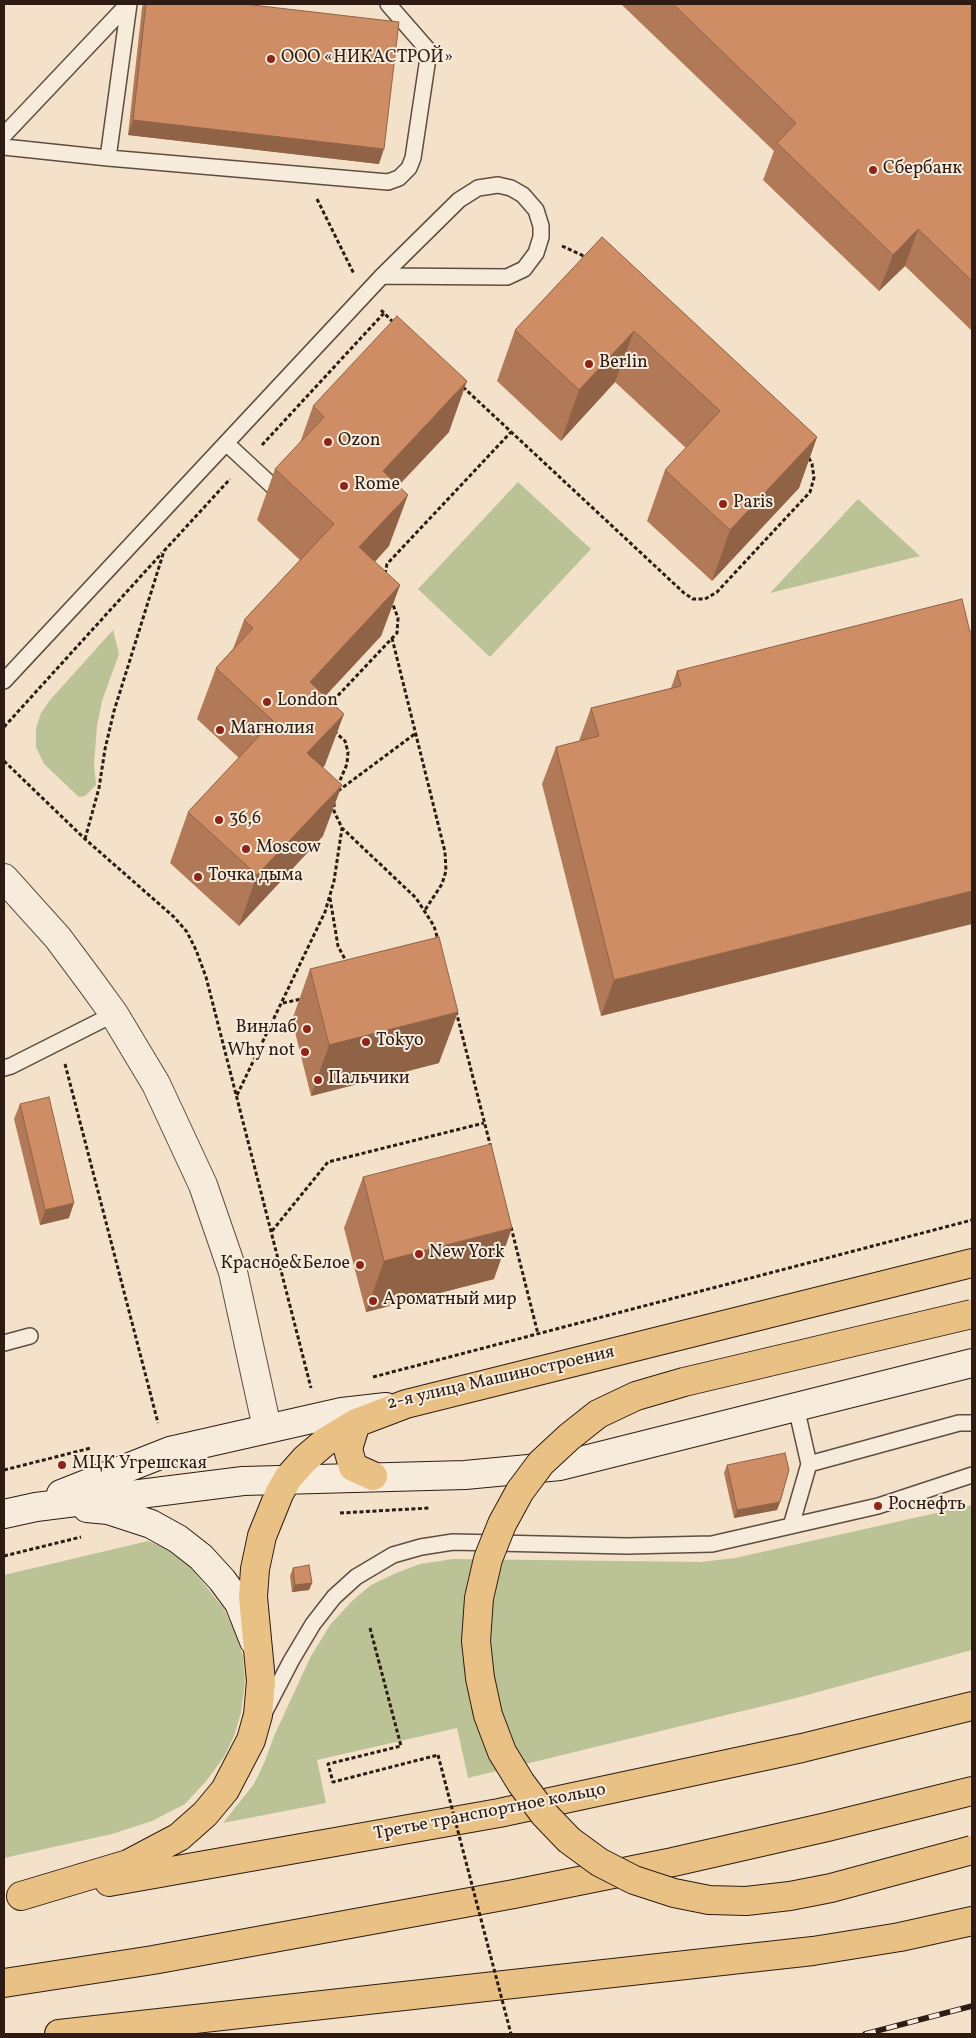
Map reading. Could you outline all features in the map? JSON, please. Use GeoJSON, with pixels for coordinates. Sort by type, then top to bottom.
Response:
{"type":"FeatureCollection","features":[{"type":"Feature","properties":{"kind":"main road"},"geometry":{"type":"LineString","coordinates":[[4,878],[58,938],[114,1014],[156,1084],[202,1185],[233,1272],[267,1428]]}},
{"type":"Feature","properties":{"kind":"main road","name":"2-я улица Машиностроения"},"geometry":{"type":"LineString","coordinates":[[36,1507],[71,1489],[170,1451],[342,1412],[406,1404],[972,1264]]}},
{"type":"Feature","properties":{"kind":"main road"},"geometry":{"type":"LineString","coordinates":[[972,1314],[684,1382],[636,1396],[598,1414],[541,1463],[520,1492],[502,1524],[488,1558],[479,1598],[476,1641],[480,1678],[488,1715],[502,1752],[521,1783],[544,1814],[569,1840],[600,1862],[634,1880],[674,1893],[709,1900],[746,1901],[790,1896],[831,1888],[972,1850]]}},
{"type":"Feature","properties":{"kind":"main road","name":"2-я улица Машиностроения"},"geometry":{"type":"LineString","coordinates":[[4,1514],[36,1507],[243,1481],[288,1478],[465,1475],[560,1466],[972,1363]]}},
{"type":"Feature","properties":{"kind":"main road"},"geometry":{"type":"LineString","coordinates":[[12,1897],[128,1864],[179,1837],[205,1814],[225,1790],[251,1740],[258,1715],[261,1681],[253,1597],[255,1570],[262,1536],[279,1494],[288,1478],[305,1458],[326,1442],[356,1423],[406,1404]]}},
{"type":"Feature","properties":{"kind":"main road"},"geometry":{"type":"LineString","coordinates":[[356,1423],[348,1449],[353,1467],[373,1476]]}},
{"type":"Feature","properties":{"kind":"main road"},"geometry":{"type":"LineString","coordinates":[[36,1507],[75,1506],[108,1510],[151,1524],[178,1539],[201,1557],[222,1580],[238,1603],[251,1630],[259,1655]]}},
{"type":"Feature","properties":{"kind":"main road","name":"Третье транспортное кольцо"},"geometry":{"type":"LineString","coordinates":[[12,1897],[149,1876],[499,1813],[802,1748],[972,1706]]}},
{"type":"Feature","properties":{"kind":"main road"},"geometry":{"type":"LineString","coordinates":[[4,1983],[154,1960],[514,1894],[673,1862],[827,1827],[972,1791]]}},
{"type":"Feature","properties":{"kind":"main road"},"geometry":{"type":"LineString","coordinates":[[59,2034],[785,1954],[900,1938],[972,1921]]}},
{"type":"Feature","properties":{"kind":"lane"},"geometry":{"type":"LineString","coordinates":[[4,135],[128,4]]}},
{"type":"Feature","properties":{"kind":"lane"},"geometry":{"type":"LineString","coordinates":[[108,158],[128,4]]}},
{"type":"Feature","properties":{"kind":"lane"},"geometry":{"type":"LineString","coordinates":[[4,147],[108,158],[388,182],[399,178],[409,168],[412,158],[429,51],[388,4]]}},
{"type":"Feature","properties":{"kind":"lane"},"geometry":{"type":"LineString","coordinates":[[4,681],[364,295],[382,276],[459,200],[478,188],[498,185],[511,188],[523,195],[536,210],[541,226],[541,237],[536,253],[524,269],[507,277],[382,276]]}},
{"type":"Feature","properties":{"kind":"lane"},"geometry":{"type":"LineString","coordinates":[[226,443],[281,494]]}},
{"type":"Feature","properties":{"kind":"lane"},"geometry":{"type":"LineString","coordinates":[[4,1068],[114,1014]]}},
{"type":"Feature","properties":{"kind":"lane"},"geometry":{"type":"LineString","coordinates":[[4,1342],[30,1336]]}},
{"type":"Feature","properties":{"kind":"lane"},"geometry":{"type":"LineString","coordinates":[[791,1526],[809,1464],[796,1407]]}},
{"type":"Feature","properties":{"kind":"lane"},"geometry":{"type":"LineString","coordinates":[[809,1464],[959,1423],[972,1422]]}},
{"type":"Feature","properties":{"kind":"lane"},"geometry":{"type":"LineString","coordinates":[[251,1740],[291,1661],[313,1624],[334,1597],[356,1577],[393,1555],[421,1547],[453,1542],[627,1546],[712,1544],[878,1506],[972,1475]]}},
{"type":"Feature","properties":{"kind":"path"},"geometry":{"type":"LineString","coordinates":[[305,175],[347,260]]}},
{"type":"Feature","properties":{"kind":"path"},"geometry":{"type":"LineString","coordinates":[[541,237],[586,257]]}},
{"type":"Feature","properties":{"kind":"path"},"geometry":{"type":"LineString","coordinates":[[364,295],[398,327]]}},
{"type":"Feature","properties":{"kind":"path"},"geometry":{"type":"LineString","coordinates":[[4,728],[164,551],[384,313]]}},
{"type":"Feature","properties":{"kind":"path"},"geometry":{"type":"LineString","coordinates":[[456,381],[684,593],[693,599],[706,599],[717,592],[810,492],[814,478],[812,464],[807,454]]}},
{"type":"Feature","properties":{"kind":"path"},"geometry":{"type":"LineString","coordinates":[[385,580],[387,564],[511,432]]}},
{"type":"Feature","properties":{"kind":"path"},"geometry":{"type":"LineString","coordinates":[[85,839],[99,788],[105,749],[114,711],[164,551]]}},
{"type":"Feature","properties":{"kind":"path"},"geometry":{"type":"LineString","coordinates":[[327,708],[397,633],[398,618],[395,606],[389,595]]}},
{"type":"Feature","properties":{"kind":"path"},"geometry":{"type":"LineString","coordinates":[[392,638],[445,852],[446,871],[442,884],[425,910]]}},
{"type":"Feature","properties":{"kind":"path"},"geometry":{"type":"LineString","coordinates":[[333,730],[345,741],[348,752],[348,764],[334,794],[334,811],[342,828],[403,885],[425,910],[434,926],[439,945]]}},
{"type":"Feature","properties":{"kind":"path"},"geometry":{"type":"LineString","coordinates":[[334,794],[416,734]]}},
{"type":"Feature","properties":{"kind":"path"},"geometry":{"type":"LineString","coordinates":[[4,761],[85,839],[174,917],[187,932],[206,976],[312,1392]]}},
{"type":"Feature","properties":{"kind":"path"},"geometry":{"type":"LineString","coordinates":[[237,1096],[317,931],[330,897],[342,828]]}},
{"type":"Feature","properties":{"kind":"path"},"geometry":{"type":"LineString","coordinates":[[330,897],[338,946],[347,963],[354,968]]}},
{"type":"Feature","properties":{"kind":"path"},"geometry":{"type":"LineString","coordinates":[[282,1004],[309,997]]}},
{"type":"Feature","properties":{"kind":"path"},"geometry":{"type":"LineString","coordinates":[[456,1010],[491,1151]]}},
{"type":"Feature","properties":{"kind":"path"},"geometry":{"type":"LineString","coordinates":[[60,1041],[160,1431]]}},
{"type":"Feature","properties":{"kind":"path"},"geometry":{"type":"LineString","coordinates":[[272,1232],[328,1162],[484,1123]]}},
{"type":"Feature","properties":{"kind":"path"},"geometry":{"type":"LineString","coordinates":[[369,1378],[972,1220]]}},
{"type":"Feature","properties":{"kind":"path"},"geometry":{"type":"LineString","coordinates":[[510,1226],[538,1334]]}},
{"type":"Feature","properties":{"kind":"path"},"geometry":{"type":"LineString","coordinates":[[370,1628],[400,1746],[328,1764],[333,1782],[438,1755],[511,2034]]}},
{"type":"Feature","properties":{"kind":"green space"},"geometry":{"type":"Polygon","coordinates":[[[518,482],[591,549],[490,657],[418,589],[518,482]]]}},
{"type":"Feature","properties":{"kind":"green space"},"geometry":{"type":"Polygon","coordinates":[[[858,499],[920,556],[770,593],[858,499]]]}},
{"type":"Feature","properties":{"kind":"green space"},"geometry":{"type":"Polygon","coordinates":[[[113,630],[119,654],[102,701],[97,726],[94,764],[96,785],[85,796],[79,797],[44,764],[36,747],[36,728],[41,713],[50,700],[113,630]]]}},
{"type":"Feature","properties":{"kind":"green space"},"geometry":{"type":"Polygon","coordinates":[[[972,1505],[972,1650],[796,1698],[468,1778],[457,1728],[317,1760],[326,1803],[223,1823],[254,1784],[311,1656],[330,1625],[352,1601],[371,1585],[396,1573],[420,1564],[453,1559],[701,1562],[735,1558],[972,1505]]]}},
{"type":"Feature","properties":{"kind":"green space"},"geometry":{"type":"Polygon","coordinates":[[[148,1541],[171,1550],[189,1565],[224,1609],[235,1632],[243,1656],[245,1682],[241,1713],[234,1736],[224,1757],[207,1780],[185,1804],[152,1821],[112,1834],[4,1858],[4,1575],[148,1541]]]}},
{"type":"Feature","properties":{"kind":"building"},"geometry":{"type":"Polygon","coordinates":[[[146,4],[244,4],[399,22],[384,149],[133,120],[146,4]]]}},
{"type":"Feature","properties":{"kind":"building","name":"Сбербанк"},"geometry":{"type":"Polygon","coordinates":[[[673,4],[972,4],[972,281],[918,229],[893,255],[777,143],[796,123],[673,4]]]}},
{"type":"Feature","properties":{"kind":"building"},"geometry":{"type":"Polygon","coordinates":[[[602,237],[817,437],[730,530],[665,470],[720,411],[634,331],[579,390],[515,330],[602,237]]]}},
{"type":"Feature","properties":{"kind":"building"},"geometry":{"type":"Polygon","coordinates":[[[397,316],[467,381],[383,471],[408,495],[359,547],[400,585],[310,682],[344,714],[307,753],[342,785],[257,875],[188,812],[273,721],[216,668],[253,628],[244,620],[334,524],[275,469],[324,417],[313,406],[397,316]]]}},
{"type":"Feature","properties":{"kind":"building"},"geometry":{"type":"Polygon","coordinates":[[[962,599],[970,632],[972,631],[972,891],[614,980],[556,747],[599,736],[591,708],[681,686],[677,671],[962,599]]]}},
{"type":"Feature","properties":{"kind":"building"},"geometry":{"type":"Polygon","coordinates":[[[439,937],[458,1012],[329,1045],[310,969],[439,937]]]}},
{"type":"Feature","properties":{"kind":"building"},"geometry":{"type":"Polygon","coordinates":[[[49,1097],[74,1203],[45,1210],[20,1104],[49,1097]]]}},
{"type":"Feature","properties":{"kind":"building"},"geometry":{"type":"Polygon","coordinates":[[[491,1144],[512,1228],[384,1261],[363,1177],[491,1144]]]}},
{"type":"Feature","properties":{"kind":"building"},"geometry":{"type":"Polygon","coordinates":[[[785,1453],[789,1470],[780,1502],[737,1510],[727,1465],[785,1453]]]}},
{"type":"Feature","properties":{"kind":"building"},"geometry":{"type":"Polygon","coordinates":[[[309,1565],[312,1583],[295,1585],[293,1568],[309,1565]]]}},
{"type":"Feature","properties":{"kind":"railway"},"geometry":{"type":"LineString","coordinates":[[865,2034],[972,2006]]}},
{"type":"Feature","properties":{"kind":"place","name":"ООО «НИКАСТРОЙ»"},"geometry":{"type":"Point","coordinates":[271,59]}},
{"type":"Feature","properties":{"kind":"place","name":"Сбербанк"},"geometry":{"type":"Point","coordinates":[873,170]}},
{"type":"Feature","properties":{"kind":"place","name":"Berlin"},"geometry":{"type":"Point","coordinates":[589,364]}},
{"type":"Feature","properties":{"kind":"place","name":"Ozon"},"geometry":{"type":"Point","coordinates":[328,442]}},
{"type":"Feature","properties":{"kind":"place","name":"Rome"},"geometry":{"type":"Point","coordinates":[344,486]}},
{"type":"Feature","properties":{"kind":"place","name":"Paris"},"geometry":{"type":"Point","coordinates":[723,504]}},
{"type":"Feature","properties":{"kind":"place","name":"London"},"geometry":{"type":"Point","coordinates":[267,702]}},
{"type":"Feature","properties":{"kind":"place","name":"Магнолия"},"geometry":{"type":"Point","coordinates":[220,730]}},
{"type":"Feature","properties":{"kind":"place","name":"36,6"},"geometry":{"type":"Point","coordinates":[219,820]}},
{"type":"Feature","properties":{"kind":"place","name":"Moscow"},"geometry":{"type":"Point","coordinates":[246,849]}},
{"type":"Feature","properties":{"kind":"place","name":"Точка дыма"},"geometry":{"type":"Point","coordinates":[198,877]}},
{"type":"Feature","properties":{"kind":"place","name":"Винлаб"},"geometry":{"type":"Point","coordinates":[307,1029]}},
{"type":"Feature","properties":{"kind":"place","name":"Tokyo"},"geometry":{"type":"Point","coordinates":[366,1042]}},
{"type":"Feature","properties":{"kind":"place","name":"Why not"},"geometry":{"type":"Point","coordinates":[305,1052]}},
{"type":"Feature","properties":{"kind":"place","name":"Пальчики"},"geometry":{"type":"Point","coordinates":[318,1080]}},
{"type":"Feature","properties":{"kind":"place","name":"New York"},"geometry":{"type":"Point","coordinates":[419,1254]}},
{"type":"Feature","properties":{"kind":"place","name":"Красное&Белое"},"geometry":{"type":"Point","coordinates":[360,1265]}},
{"type":"Feature","properties":{"kind":"place","name":"Ароматный мир"},"geometry":{"type":"Point","coordinates":[373,1301]}},
{"type":"Feature","properties":{"kind":"place","name":"МЦК Угрешская"},"geometry":{"type":"Point","coordinates":[62,1465]}},
{"type":"Feature","properties":{"kind":"place","name":"Роснефть"},"geometry":{"type":"Point","coordinates":[878,1506]}}]}
